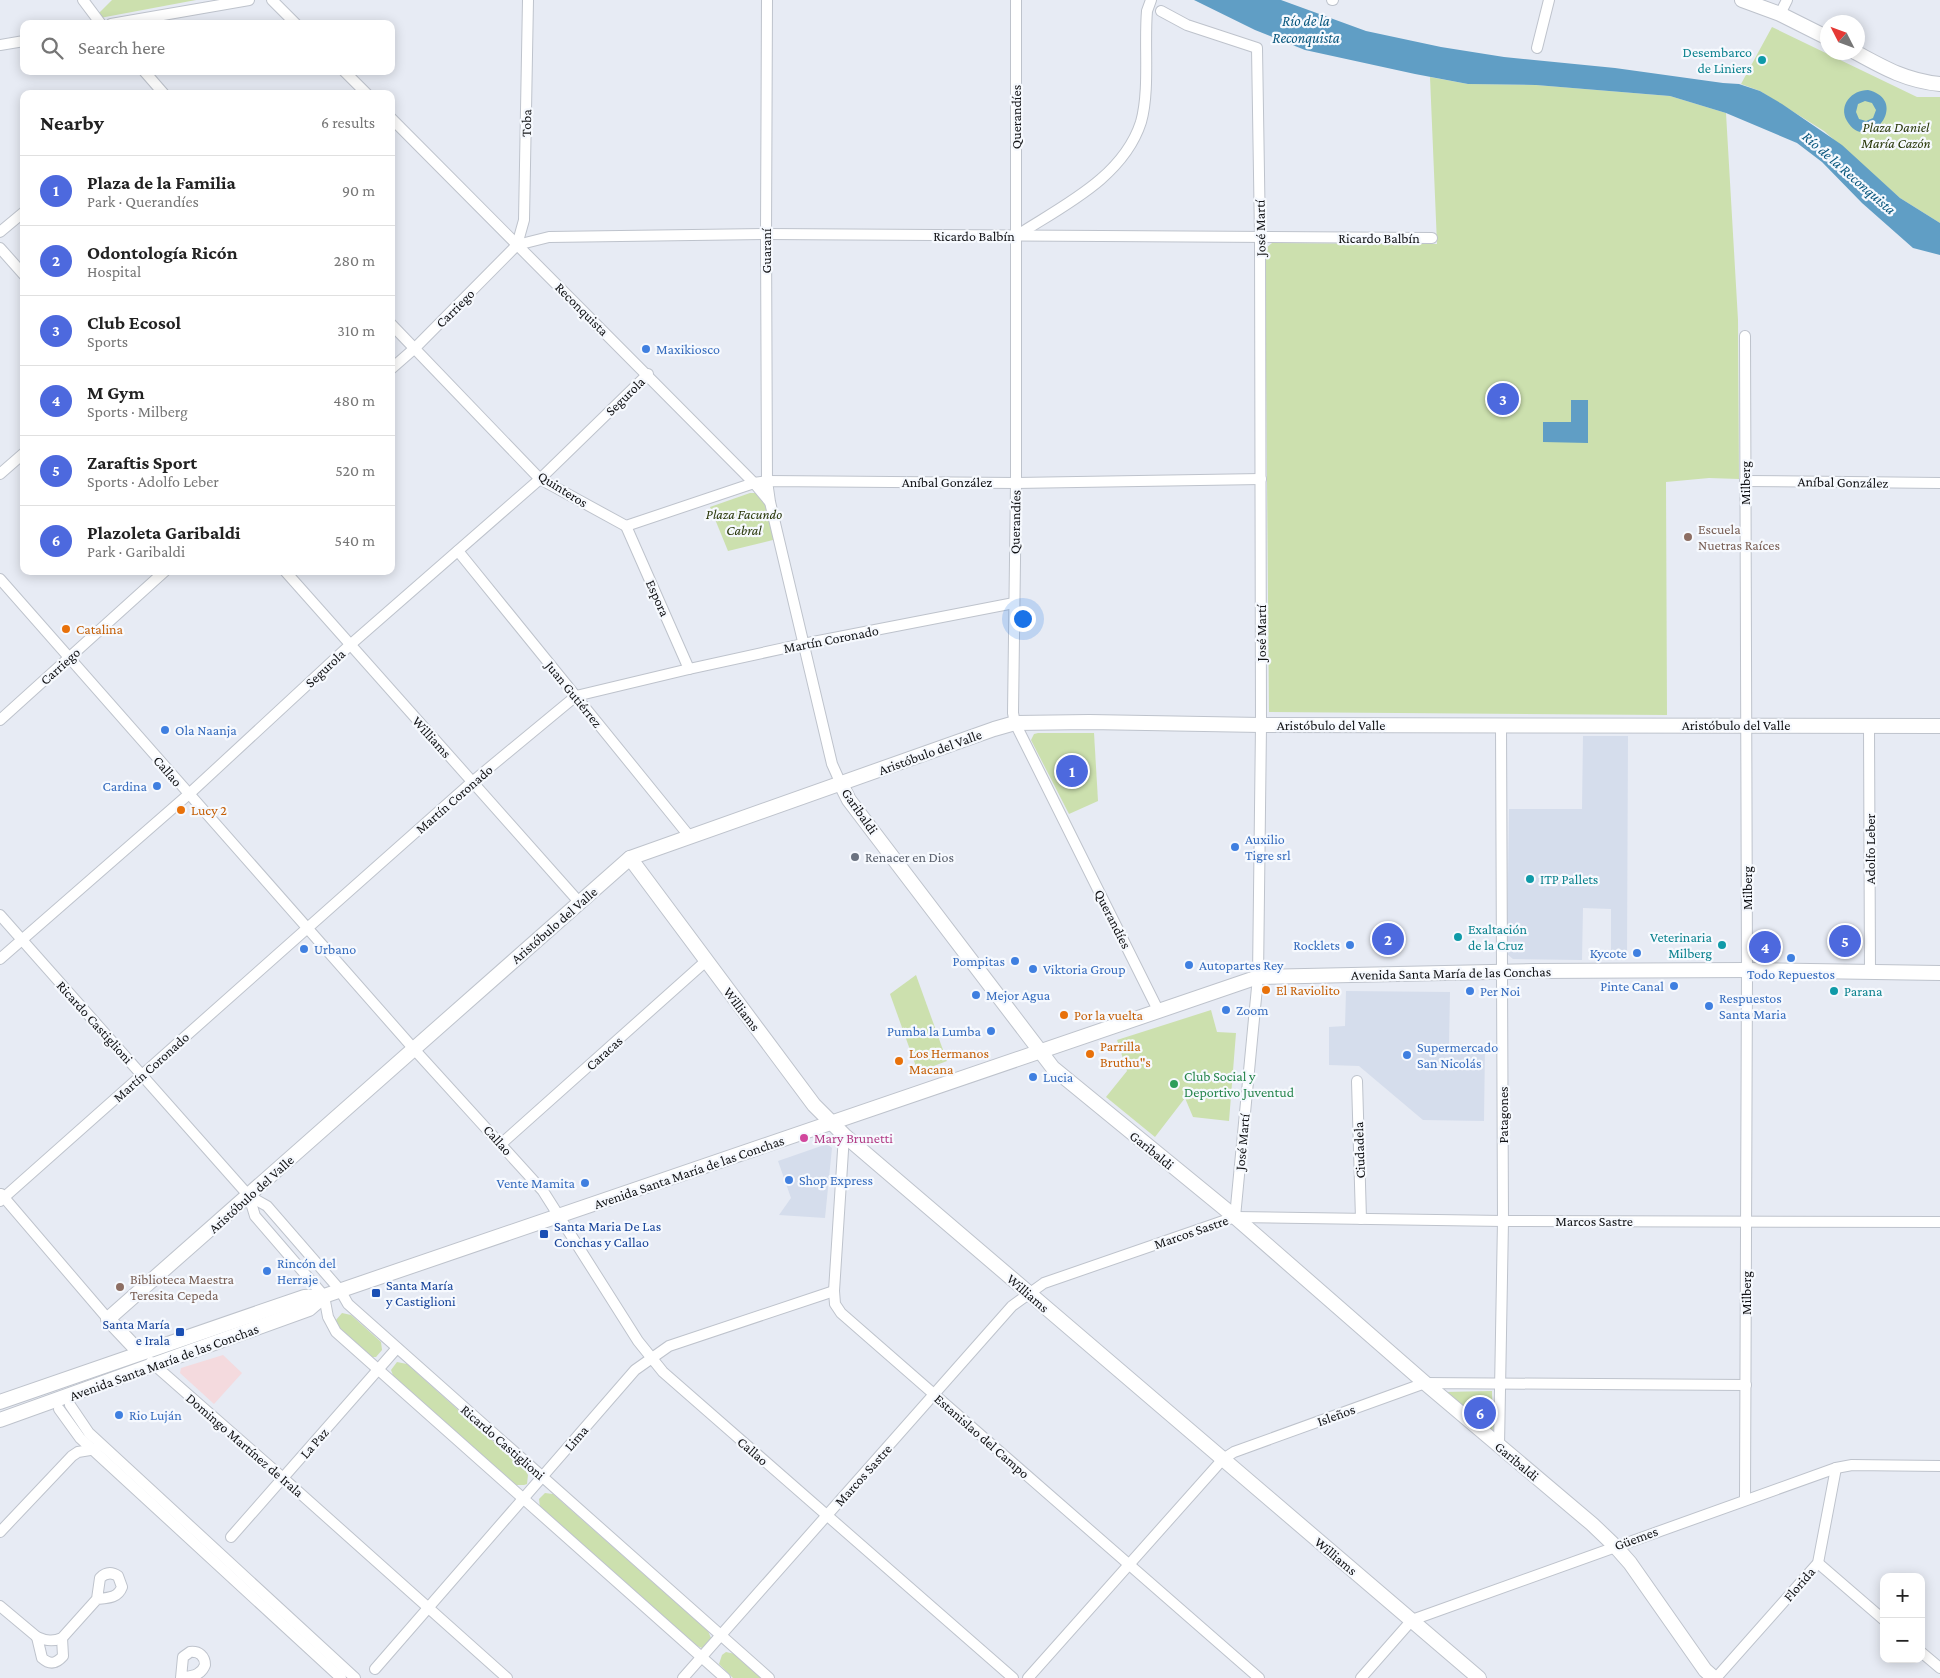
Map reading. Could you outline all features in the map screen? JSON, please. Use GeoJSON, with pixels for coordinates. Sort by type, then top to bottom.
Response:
{"type":"FeatureCollection","features":[{"type":"Feature","properties":{"kind":"street"},"geometry":{"type":"LineString","coordinates":[[83,0],[98,20]]}},
{"type":"Feature","properties":{"kind":"street"},"geometry":{"type":"LineString","coordinates":[[134,20],[249,0]]}},
{"type":"Feature","properties":{"kind":"street"},"geometry":{"type":"LineString","coordinates":[[272,0],[292,20]]}},
{"type":"Feature","properties":{"kind":"street","name":"Toba"},"geometry":{"type":"LineString","coordinates":[[517,245],[524,220],[528,0]]}},
{"type":"Feature","properties":{"kind":"street","name":"Guaraní"},"geometry":{"type":"LineString","coordinates":[[767,0],[767,481],[770,502]]}},
{"type":"Feature","properties":{"kind":"street","name":"Querandíes"},"geometry":{"type":"LineString","coordinates":[[1016,0],[1016,482],[1013,713],[1015,723],[1158,1010]]}},
{"type":"Feature","properties":{"kind":"street"},"geometry":{"type":"LineString","coordinates":[[1015,236],[1096,184],[1118,162],[1132,141],[1141,121],[1146,84],[1146,22],[1147,10],[1151,0]]}},
{"type":"Feature","properties":{"kind":"street"},"geometry":{"type":"LineString","coordinates":[[1537,48],[1550,0]]}},
{"type":"Feature","properties":{"kind":"street"},"geometry":{"type":"LineString","coordinates":[[1742,0],[1780,14],[1820,34]]}},
{"type":"Feature","properties":{"kind":"street"},"geometry":{"type":"LineString","coordinates":[[1780,14],[1787,0]]}},
{"type":"Feature","properties":{"kind":"street","name":"José Martí"},"geometry":{"type":"LineString","coordinates":[[1161,11],[1186,25],[1257,48],[1261,479],[1258,977],[1235,1217]]}},
{"type":"Feature","properties":{"kind":"street"},"geometry":{"type":"LineString","coordinates":[[0,45],[20,41]]}},
{"type":"Feature","properties":{"kind":"street"},"geometry":{"type":"LineString","coordinates":[[1865,57],[1906,78],[1918,82],[1940,84]]}},
{"type":"Feature","properties":{"kind":"street"},"geometry":{"type":"LineString","coordinates":[[147,75],[160,90]]}},
{"type":"Feature","properties":{"kind":"street"},"geometry":{"type":"LineString","coordinates":[[348,75],[363,90]]}},
{"type":"Feature","properties":{"kind":"street","name":"Reconquista"},"geometry":{"type":"LineString","coordinates":[[395,122],[648,374],[754,483],[770,502]]}},
{"type":"Feature","properties":{"kind":"street"},"geometry":{"type":"LineString","coordinates":[[0,232],[20,215]]}},
{"type":"Feature","properties":{"kind":"street","name":"Ricardo Balbín"},"geometry":{"type":"LineString","coordinates":[[517,245],[549,237],[766,234],[1432,238]]}},
{"type":"Feature","properties":{"kind":"street","name":"Carriego"},"geometry":{"type":"LineString","coordinates":[[395,366],[415,348],[517,245]]}},
{"type":"Feature","properties":{"kind":"street"},"geometry":{"type":"LineString","coordinates":[[0,248],[20,270]]}},
{"type":"Feature","properties":{"kind":"street","name":"Quinteros"},"geometry":{"type":"LineString","coordinates":[[395,328],[540,478],[626,526]]}},
{"type":"Feature","properties":{"kind":"street","name":"Milberg"},"geometry":{"type":"LineString","coordinates":[[1745,336],[1747,726],[1745,1500]]}},
{"type":"Feature","properties":{"kind":"street","name":"Segurola"},"geometry":{"type":"LineString","coordinates":[[0,959],[188,794],[350,645],[540,478],[648,374]]}},
{"type":"Feature","properties":{"kind":"street"},"geometry":{"type":"LineString","coordinates":[[0,474],[20,456]]}},
{"type":"Feature","properties":{"kind":"street","name":"Aníbal González"},"geometry":{"type":"LineString","coordinates":[[754,483],[767,481],[1016,482],[1261,479]]}},
{"type":"Feature","properties":{"kind":"street","name":"Aníbal González"},"geometry":{"type":"LineString","coordinates":[[1745,480],[1940,484]]}},
{"type":"Feature","properties":{"kind":"street"},"geometry":{"type":"LineString","coordinates":[[626,526],[754,483]]}},
{"type":"Feature","properties":{"kind":"street","name":"Garibaldi"},"geometry":{"type":"LineString","coordinates":[[770,502],[832,764],[841,784],[855,807],[1053,1068],[1235,1217],[1615,1546],[1630,1563],[1705,1670],[1715,1678]]}},
{"type":"Feature","properties":{"kind":"street","name":"Espora"},"geometry":{"type":"LineString","coordinates":[[626,526],[689,669]]}},
{"type":"Feature","properties":{"kind":"street","name":"Juan Gutiérrez"},"geometry":{"type":"LineString","coordinates":[[458,551],[690,837]]}},
{"type":"Feature","properties":{"kind":"street","name":"Carriego"},"geometry":{"type":"LineString","coordinates":[[0,720],[161,575]]}},
{"type":"Feature","properties":{"kind":"street","name":"Williams"},"geometry":{"type":"LineString","coordinates":[[288,575],[580,903]]}},
{"type":"Feature","properties":{"kind":"street","name":"Callao"},"geometry":{"type":"LineString","coordinates":[[0,579],[413,1048],[543,1191],[638,1341],[663,1372],[1013,1678]]}},
{"type":"Feature","properties":{"kind":"street","name":"Martín Coronado"},"geometry":{"type":"LineString","coordinates":[[1,1197],[142,1075],[472,782],[576,696],[803,644],[1014,603]]}},
{"type":"Feature","properties":{"kind":"street","name":"Aristóbulo del Valle"},"geometry":{"type":"LineString","coordinates":[[108,1319],[630,858],[994,729],[1015,723],[1089,722],[1261,725],[1940,726]]}},
{"type":"Feature","properties":{"kind":"street","name":"Patagones"},"geometry":{"type":"LineString","coordinates":[[1499,1446],[1503,1221],[1501,724]]}},
{"type":"Feature","properties":{"kind":"street","name":"Adolfo Leber"},"geometry":{"type":"LineString","coordinates":[[1869,726],[1870,972]]}},
{"type":"Feature","properties":{"kind":"street","name":"Williams"},"geometry":{"type":"LineString","coordinates":[[630,858],[814,1105],[844,1134],[1028,1294],[1479,1678]]}},
{"type":"Feature","properties":{"kind":"street","name":"Ricardo Castiglioni"},"geometry":{"type":"LineString","coordinates":[[0,915],[249,1196],[267,1206],[340,1290],[348,1304],[769,1678]]}},
{"type":"Feature","properties":{"kind":"street","name":"Caracas"},"geometry":{"type":"LineString","coordinates":[[501,1144],[706,962]]}},
{"type":"Feature","properties":{"kind":"street","name":"Avenida Santa María de las Conchas"},"geometry":{"type":"LineString","coordinates":[[0,1402],[304,1297],[324,1296],[1258,977],[1747,970],[1940,973]]}},
{"type":"Feature","properties":{"kind":"street","name":"Ciudadela"},"geometry":{"type":"LineString","coordinates":[[1357,1081],[1361,1219]]}},
{"type":"Feature","properties":{"kind":"street","name":"Estanislao del Campo"},"geometry":{"type":"LineString","coordinates":[[844,1134],[834,1290],[835,1304],[841,1313],[1259,1678]]}},
{"type":"Feature","properties":{"kind":"street","name":"Ricardo Castiglioni"},"geometry":{"type":"LineString","coordinates":[[249,1196],[256,1216],[324,1296],[328,1317],[336,1332],[725,1678]]}},
{"type":"Feature","properties":{"kind":"street","name":"Domingo Martínez de Irala"},"geometry":{"type":"LineString","coordinates":[[1,1197],[140,1353],[508,1678]]}},
{"type":"Feature","properties":{"kind":"street","name":"Marcos Sastre"},"geometry":{"type":"LineString","coordinates":[[683,1678],[1012,1306],[1044,1283],[1235,1217],[1503,1221],[1940,1222]]}},
{"type":"Feature","properties":{"kind":"street","name":"Lima"},"geometry":{"type":"LineString","coordinates":[[376,1669],[635,1370],[669,1346],[834,1290]]}},
{"type":"Feature","properties":{"kind":"street","name":"Avenida Santa María de las Conchas"},"geometry":{"type":"LineString","coordinates":[[0,1420],[309,1309],[324,1296]]}},
{"type":"Feature","properties":{"kind":"street","name":"La Paz"},"geometry":{"type":"LineString","coordinates":[[231,1537],[396,1348]]}},
{"type":"Feature","properties":{"kind":"street","name":"Isleños"},"geometry":{"type":"LineString","coordinates":[[1028,1678],[1223,1460],[1234,1452],[1426,1383],[1746,1385]]}},
{"type":"Feature","properties":{"kind":"street"},"geometry":{"type":"LineString","coordinates":[[70,1405],[84,1428],[339,1676],[354,1678]]}},
{"type":"Feature","properties":{"kind":"street"},"geometry":{"type":"LineString","coordinates":[[59,1409],[80,1438],[339,1676]]}},
{"type":"Feature","properties":{"kind":"street"},"geometry":{"type":"LineString","coordinates":[[0,1532],[72,1456],[78,1452],[104,1447]]}},
{"type":"Feature","properties":{"kind":"street","name":"Güemes"},"geometry":{"type":"LineString","coordinates":[[1361,1678],[1412,1620],[1836,1468],[1852,1465],[1940,1466]]}},
{"type":"Feature","properties":{"kind":"street","name":"Florida"},"geometry":{"type":"LineString","coordinates":[[1715,1678],[1818,1563],[1836,1468]]}},
{"type":"Feature","properties":{"kind":"street"},"geometry":{"type":"LineString","coordinates":[[1818,1563],[1882,1618]]}},
{"type":"Feature","properties":{"kind":"street"},"geometry":{"type":"LineString","coordinates":[[0,1606],[37,1637],[55,1641],[62,1638],[97,1599]]}},
{"type":"Feature","properties":{"kind":"street"},"geometry":{"type":"LineString","coordinates":[[37,1637],[42,1658],[53,1664],[58,1662],[63,1656],[62,1638]]}},
{"type":"Feature","properties":{"kind":"street"},"geometry":{"type":"LineString","coordinates":[[1925,1655],[1940,1668]]}},
{"type":"Feature","properties":{"kind":"shaded area"},"geometry":{"type":"Polygon","coordinates":[[[1583,736],[1628,736],[1627,960],[1611,960],[1611,909],[1583,908],[1582,960],[1513,959],[1507,954],[1509,809],[1582,809],[1583,736]]]}},
{"type":"Feature","properties":{"kind":"shaded area","name":"Supermercado San Nicolás"},"geometry":{"type":"Polygon","coordinates":[[[1346,991],[1450,992],[1449,1044],[1485,1045],[1484,1121],[1423,1120],[1359,1066],[1329,1065],[1329,1027],[1345,1026],[1346,991]]]}},
{"type":"Feature","properties":{"kind":"shaded area"},"geometry":{"type":"Polygon","coordinates":[[[827,1144],[832,1148],[825,1218],[779,1215],[791,1198],[778,1161],[827,1144]]]}},
{"type":"Feature","properties":{"kind":"shaded area"},"geometry":{"type":"Polygon","coordinates":[[[223,1355],[242,1373],[214,1404],[180,1373],[181,1368],[223,1355]]]}},
{"type":"Feature","properties":{"kind":"green space"},"geometry":{"type":"Polygon","coordinates":[[[112,0],[196,0],[100,18],[97,15],[112,0]]]}},
{"type":"Feature","properties":{"kind":"green space","name":"Plaza Daniel María Cazón"},"geometry":{"type":"Polygon","coordinates":[[[1772,27],[1820,50],[1820,60],[1840,60],[1917,97],[1940,97],[1940,223],[1900,198],[1824,131],[1760,91],[1741,84],[1772,27]]]}},
{"type":"Feature","properties":{"kind":"green space"},"geometry":{"type":"Polygon","coordinates":[[[1430,77],[1468,84],[1536,85],[1670,96],[1726,113],[1738,320],[1739,479],[1709,478],[1666,482],[1667,715],[1269,712],[1265,249],[1272,243],[1437,244],[1430,77]]]}},
{"type":"Feature","properties":{"kind":"green space","name":"Plaza Facundo Cabral"},"geometry":{"type":"Polygon","coordinates":[[[755,493],[765,500],[777,539],[728,551],[710,507],[755,493]]]}},
{"type":"Feature","properties":{"kind":"green space"},"geometry":{"type":"Polygon","coordinates":[[[1094,733],[1098,801],[1069,814],[1031,740],[1034,734],[1094,733]]]}},
{"type":"Feature","properties":{"kind":"green space"},"geometry":{"type":"Polygon","coordinates":[[[916,975],[947,1061],[918,1072],[890,994],[916,975]]]}},
{"type":"Feature","properties":{"kind":"green space","name":"Club Social y Deportivo Juventud"},"geometry":{"type":"Polygon","coordinates":[[[1211,1010],[1217,1032],[1236,1033],[1229,1121],[1193,1117],[1185,1098],[1155,1137],[1106,1097],[1127,1071],[1117,1040],[1211,1010]]]}},
{"type":"Feature","properties":{"kind":"green space"},"geometry":{"type":"Polygon","coordinates":[[[342,1313],[351,1315],[381,1342],[382,1350],[376,1357],[372,1357],[335,1325],[336,1320],[342,1313]]]}},
{"type":"Feature","properties":{"kind":"green space"},"geometry":{"type":"Polygon","coordinates":[[[397,1362],[407,1364],[525,1470],[528,1475],[527,1484],[515,1485],[394,1378],[391,1370],[397,1362]]]}},
{"type":"Feature","properties":{"kind":"green space"},"geometry":{"type":"Polygon","coordinates":[[[1492,1391],[1493,1434],[1444,1392],[1492,1391]]]}},
{"type":"Feature","properties":{"kind":"green space"},"geometry":{"type":"Polygon","coordinates":[[[545,1493],[553,1494],[708,1631],[711,1638],[710,1643],[702,1648],[695,1645],[540,1508],[539,1499],[545,1493]]]}},
{"type":"Feature","properties":{"kind":"green space"},"geometry":{"type":"Polygon","coordinates":[[[726,1652],[735,1654],[762,1678],[733,1678],[719,1664],[722,1655],[726,1652]]]}},
{"type":"Feature","properties":{"kind":"water","name":"Río de la Reconquista"},"geometry":{"type":"Polygon","coordinates":[[[1194,0],[1281,0],[1366,31],[1441,47],[1504,57],[1615,68],[1739,84],[1760,91],[1842,145],[1900,198],[1940,223],[1940,255],[1913,248],[1862,203],[1822,162],[1797,143],[1726,113],[1670,96],[1536,85],[1468,84],[1415,74],[1305,50],[1255,30],[1194,0]]]}},
{"type":"Feature","properties":{"kind":"water"},"geometry":{"type":"Polygon","coordinates":[[[1868,90],[1881,96],[1886,104],[1886,114],[1881,123],[1874,129],[1865,132],[1855,130],[1847,121],[1844,109],[1845,104],[1852,96],[1868,90]],[[1865,101],[1858,104],[1856,112],[1859,119],[1866,121],[1873,118],[1876,110],[1872,103],[1865,101]]]}},
{"type":"Feature","properties":{"kind":"water"},"geometry":{"type":"Polygon","coordinates":[[[1571,400],[1588,400],[1588,443],[1543,442],[1543,422],[1571,422],[1571,400]]]}},
{"type":"Feature","properties":{"kind":"place","name":"Desembarco de Liniers"},"geometry":{"type":"Point","coordinates":[1762,60]}},
{"type":"Feature","properties":{"kind":"place","name":"Maxikiosco"},"geometry":{"type":"Point","coordinates":[646,349]}},
{"type":"Feature","properties":{"kind":"place","name":"Club Ecosol"},"geometry":{"type":"Point","coordinates":[1503,399]}},
{"type":"Feature","properties":{"kind":"place","name":"Escuela Nuetras Raíces"},"geometry":{"type":"Point","coordinates":[1688,537]}},
{"type":"Feature","properties":{"kind":"place","name":"Catalina"},"geometry":{"type":"Point","coordinates":[66,629]}},
{"type":"Feature","properties":{"kind":"place","name":"Ola Naanja"},"geometry":{"type":"Point","coordinates":[165,730]}},
{"type":"Feature","properties":{"kind":"place","name":"Plaza de la Familia"},"geometry":{"type":"Point","coordinates":[1072,771]}},
{"type":"Feature","properties":{"kind":"place","name":"Cardina"},"geometry":{"type":"Point","coordinates":[157,786]}},
{"type":"Feature","properties":{"kind":"place","name":"Lucy 2"},"geometry":{"type":"Point","coordinates":[181,810]}},
{"type":"Feature","properties":{"kind":"place","name":"Auxilio Tigre srl"},"geometry":{"type":"Point","coordinates":[1235,847]}},
{"type":"Feature","properties":{"kind":"place","name":"Renacer en Dios"},"geometry":{"type":"Point","coordinates":[855,857]}},
{"type":"Feature","properties":{"kind":"place","name":"ITP Pallets"},"geometry":{"type":"Point","coordinates":[1530,879]}},
{"type":"Feature","properties":{"kind":"place","name":"Exaltación de la Cruz"},"geometry":{"type":"Point","coordinates":[1458,937]}},
{"type":"Feature","properties":{"kind":"place","name":"Odontología Ricón"},"geometry":{"type":"Point","coordinates":[1388,939]}},
{"type":"Feature","properties":{"kind":"place","name":"Zaraftis Sport"},"geometry":{"type":"Point","coordinates":[1845,941]}},
{"type":"Feature","properties":{"kind":"place","name":"Rocklets"},"geometry":{"type":"Point","coordinates":[1350,945]}},
{"type":"Feature","properties":{"kind":"place","name":"Veterinaria Milberg"},"geometry":{"type":"Point","coordinates":[1722,945]}},
{"type":"Feature","properties":{"kind":"place","name":"M Gym"},"geometry":{"type":"Point","coordinates":[1765,947]}},
{"type":"Feature","properties":{"kind":"place","name":"Urbano"},"geometry":{"type":"Point","coordinates":[304,949]}},
{"type":"Feature","properties":{"kind":"place","name":"Kycote"},"geometry":{"type":"Point","coordinates":[1637,953]}},
{"type":"Feature","properties":{"kind":"place","name":"Todo Repuestos"},"geometry":{"type":"Point","coordinates":[1791,958]}},
{"type":"Feature","properties":{"kind":"place","name":"Pompitas"},"geometry":{"type":"Point","coordinates":[1015,961]}},
{"type":"Feature","properties":{"kind":"place","name":"Autopartes Rey"},"geometry":{"type":"Point","coordinates":[1189,965]}},
{"type":"Feature","properties":{"kind":"place","name":"Viktoria Group"},"geometry":{"type":"Point","coordinates":[1033,969]}},
{"type":"Feature","properties":{"kind":"place","name":"Pinte Canal"},"geometry":{"type":"Point","coordinates":[1674,986]}},
{"type":"Feature","properties":{"kind":"place","name":"El Raviolito"},"geometry":{"type":"Point","coordinates":[1266,990]}},
{"type":"Feature","properties":{"kind":"place","name":"Per Noi"},"geometry":{"type":"Point","coordinates":[1470,991]}},
{"type":"Feature","properties":{"kind":"place","name":"Parana"},"geometry":{"type":"Point","coordinates":[1834,991]}},
{"type":"Feature","properties":{"kind":"place","name":"Mejor Agua"},"geometry":{"type":"Point","coordinates":[976,995]}},
{"type":"Feature","properties":{"kind":"place","name":"Respuestos Santa Maria"},"geometry":{"type":"Point","coordinates":[1709,1006]}},
{"type":"Feature","properties":{"kind":"place","name":"Zoom"},"geometry":{"type":"Point","coordinates":[1226,1010]}},
{"type":"Feature","properties":{"kind":"place","name":"Por la vuelta"},"geometry":{"type":"Point","coordinates":[1064,1015]}},
{"type":"Feature","properties":{"kind":"place","name":"Pumba la Lumba"},"geometry":{"type":"Point","coordinates":[991,1031]}},
{"type":"Feature","properties":{"kind":"place","name":"Parrilla Bruthu\"s"},"geometry":{"type":"Point","coordinates":[1090,1054]}},
{"type":"Feature","properties":{"kind":"place","name":"Supermercado San Nicolás"},"geometry":{"type":"Point","coordinates":[1407,1055]}},
{"type":"Feature","properties":{"kind":"place","name":"Los Hermanos Macana"},"geometry":{"type":"Point","coordinates":[899,1061]}},
{"type":"Feature","properties":{"kind":"place","name":"Lucia"},"geometry":{"type":"Point","coordinates":[1033,1077]}},
{"type":"Feature","properties":{"kind":"place","name":"Club Social y Deportivo Juventud"},"geometry":{"type":"Point","coordinates":[1174,1084]}},
{"type":"Feature","properties":{"kind":"place","name":"Mary Brunetti"},"geometry":{"type":"Point","coordinates":[804,1138]}},
{"type":"Feature","properties":{"kind":"place","name":"Shop Express"},"geometry":{"type":"Point","coordinates":[789,1180]}},
{"type":"Feature","properties":{"kind":"place","name":"Vente Mamita"},"geometry":{"type":"Point","coordinates":[585,1183]}},
{"type":"Feature","properties":{"kind":"place","name":"Santa Maria De Las Conchas y Callao"},"geometry":{"type":"Point","coordinates":[544,1234]}},
{"type":"Feature","properties":{"kind":"place","name":"Rincón del Herraje"},"geometry":{"type":"Point","coordinates":[267,1271]}},
{"type":"Feature","properties":{"kind":"place","name":"Biblioteca Maestra Teresita Cepeda"},"geometry":{"type":"Point","coordinates":[120,1287]}},
{"type":"Feature","properties":{"kind":"place","name":"Santa María y Castiglioni"},"geometry":{"type":"Point","coordinates":[376,1293]}},
{"type":"Feature","properties":{"kind":"place","name":"Santa María e Irala"},"geometry":{"type":"Point","coordinates":[180,1332]}},
{"type":"Feature","properties":{"kind":"place","name":"Plazoleta Garibaldi"},"geometry":{"type":"Point","coordinates":[1480,1413]}},
{"type":"Feature","properties":{"kind":"place","name":"Rio Luján"},"geometry":{"type":"Point","coordinates":[119,1415]}}]}
